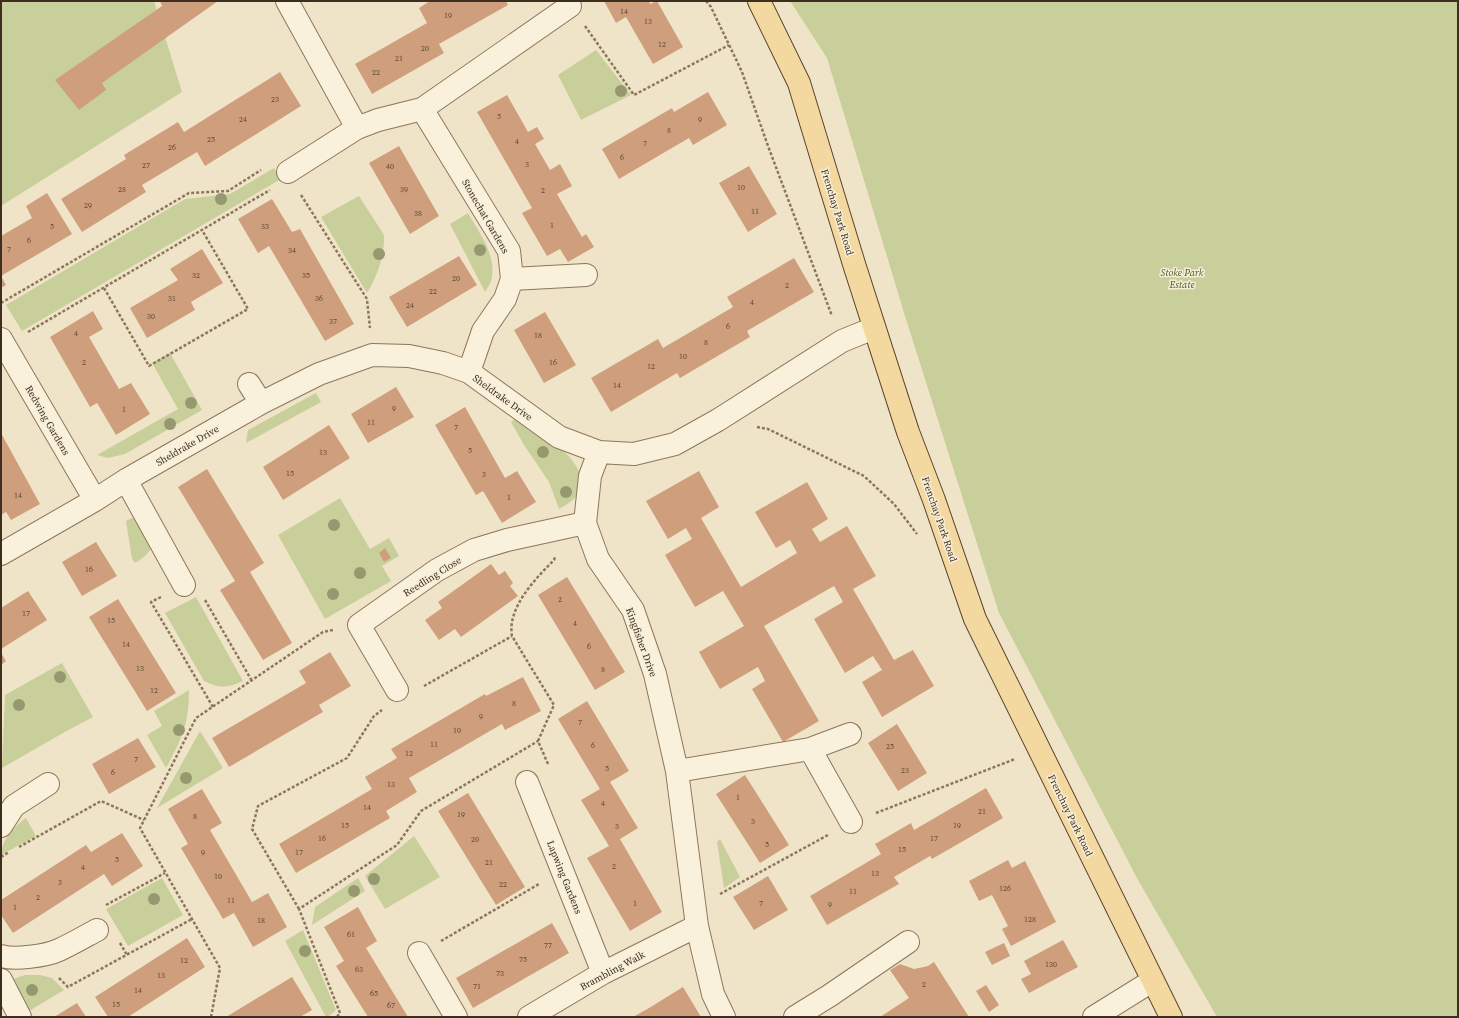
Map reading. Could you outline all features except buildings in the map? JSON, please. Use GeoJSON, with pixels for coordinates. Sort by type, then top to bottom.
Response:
{"type":"FeatureCollection","features":[{"type":"Feature","properties":{"kind":"main road","name":"Frenchay Park Road"},"geometry":{"type":"LineString","coordinates":[[759,1],[799,83],[874,328],[908,432],[934,500],[976,620],[1171,1017]]}},
{"type":"Feature","properties":{"kind":"street"},"geometry":{"type":"LineString","coordinates":[[287,1],[357,128]]}},
{"type":"Feature","properties":{"kind":"street"},"geometry":{"type":"LineString","coordinates":[[289,175],[357,128],[378,120],[422,110],[570,6]]}},
{"type":"Feature","properties":{"kind":"street","name":"Stonechat Gardens"},"geometry":{"type":"LineString","coordinates":[[422,110],[509,251],[512,279],[505,299],[483,331],[469,372]]}},
{"type":"Feature","properties":{"kind":"street"},"geometry":{"type":"LineString","coordinates":[[512,279],[586,275]]}},
{"type":"Feature","properties":{"kind":"street","name":"Sheldrake Drive"},"geometry":{"type":"LineString","coordinates":[[1,554],[95,500],[126,480],[261,403],[319,374],[372,354],[409,356],[443,363],[469,372],[559,437],[599,452],[634,454],[675,444],[718,420],[842,341],[874,328]]}},
{"type":"Feature","properties":{"kind":"street","name":"Redwing Gardens"},"geometry":{"type":"LineString","coordinates":[[3,342],[95,500]]}},
{"type":"Feature","properties":{"kind":"street"},"geometry":{"type":"LineString","coordinates":[[249,384],[261,403]]}},
{"type":"Feature","properties":{"kind":"street","name":"Kingfisher Drive"},"geometry":{"type":"LineString","coordinates":[[599,452],[590,476],[576,525],[633,610],[655,674],[677,771],[698,926],[713,994],[724,1017]]}},
{"type":"Feature","properties":{"kind":"street"},"geometry":{"type":"LineString","coordinates":[[126,480],[184,585]]}},
{"type":"Feature","properties":{"kind":"street","name":"Reedling Close"},"geometry":{"type":"LineString","coordinates":[[359,625],[434,564],[507,540],[576,525]]}},
{"type":"Feature","properties":{"kind":"street"},"geometry":{"type":"LineString","coordinates":[[359,625],[399,694]]}},
{"type":"Feature","properties":{"kind":"street"},"geometry":{"type":"LineString","coordinates":[[677,771],[810,749],[850,734]]}},
{"type":"Feature","properties":{"kind":"street"},"geometry":{"type":"LineString","coordinates":[[810,749],[851,822]]}},
{"type":"Feature","properties":{"kind":"street"},"geometry":{"type":"LineString","coordinates":[[1,826],[14,806],[48,784]]}},
{"type":"Feature","properties":{"kind":"street","name":"Lapwing Gardens"},"geometry":{"type":"LineString","coordinates":[[530,791],[603,973]]}},
{"type":"Feature","properties":{"kind":"street","name":"Brambling Walk"},"geometry":{"type":"LineString","coordinates":[[529,1017],[603,973],[698,926]]}},
{"type":"Feature","properties":{"kind":"street"},"geometry":{"type":"LineString","coordinates":[[1,956],[7,958],[27,957],[57,951],[97,930]]}},
{"type":"Feature","properties":{"kind":"street"},"geometry":{"type":"LineString","coordinates":[[795,1017],[908,942]]}},
{"type":"Feature","properties":{"kind":"street"},"geometry":{"type":"LineString","coordinates":[[420,953],[456,1017]]}},
{"type":"Feature","properties":{"kind":"street"},"geometry":{"type":"LineString","coordinates":[[1,980],[20,1017]]}},
{"type":"Feature","properties":{"kind":"street"},"geometry":{"type":"LineString","coordinates":[[1094,1017],[1152,981]]}},
{"type":"Feature","properties":{"kind":"path"},"geometry":{"type":"LineString","coordinates":[[706,1],[742,72],[768,146],[842,341]]}},
{"type":"Feature","properties":{"kind":"path"},"geometry":{"type":"LineString","coordinates":[[570,6],[634,94],[729,45]]}},
{"type":"Feature","properties":{"kind":"path"},"geometry":{"type":"LineString","coordinates":[[1,303],[189,193],[228,190],[262,170]]}},
{"type":"Feature","properties":{"kind":"path"},"geometry":{"type":"LineString","coordinates":[[3,342],[104,288],[202,230],[289,175],[368,299],[372,354]]}},
{"type":"Feature","properties":{"kind":"path"},"geometry":{"type":"LineString","coordinates":[[104,288],[149,366],[248,309],[202,230]]}},
{"type":"Feature","properties":{"kind":"path"},"geometry":{"type":"LineString","coordinates":[[718,420],[768,429],[864,476],[894,504],[917,535]]}},
{"type":"Feature","properties":{"kind":"path"},"geometry":{"type":"LineString","coordinates":[[299,909],[397,845],[421,811],[538,741],[554,705],[512,636],[511,628],[519,600],[536,578],[554,560],[576,525]]}},
{"type":"Feature","properties":{"kind":"path"},"geometry":{"type":"LineString","coordinates":[[213,707],[151,602],[194,580],[252,681]]}},
{"type":"Feature","properties":{"kind":"path"},"geometry":{"type":"LineString","coordinates":[[210,1017],[220,968],[140,828],[196,718],[324,632],[359,625]]}},
{"type":"Feature","properties":{"kind":"path"},"geometry":{"type":"LineString","coordinates":[[337,1017],[340,1013],[299,909],[252,829],[258,806],[347,758],[374,716],[399,694],[512,636]]}},
{"type":"Feature","properties":{"kind":"path"},"geometry":{"type":"LineString","coordinates":[[530,791],[552,773],[538,741]]}},
{"type":"Feature","properties":{"kind":"path"},"geometry":{"type":"LineString","coordinates":[[1,857],[101,801],[144,820]]}},
{"type":"Feature","properties":{"kind":"path"},"geometry":{"type":"LineString","coordinates":[[420,953],[562,871]]}},
{"type":"Feature","properties":{"kind":"path"},"geometry":{"type":"LineString","coordinates":[[100,908],[165,873]]}},
{"type":"Feature","properties":{"kind":"path"},"geometry":{"type":"LineString","coordinates":[[119,941],[127,955]]}},
{"type":"Feature","properties":{"kind":"green space"},"geometry":{"type":"Polygon","coordinates":[[[1,1],[154,1],[182,92],[1,206],[1,1]]]}},
{"type":"Feature","properties":{"kind":"green space","name":"Stoke Park Estate"},"geometry":{"type":"Polygon","coordinates":[[[790,1],[1458,1],[1458,1017],[1217,1017],[1138,880],[999,613],[905,316],[827,58],[790,1]]]}},
{"type":"Feature","properties":{"kind":"green space"},"geometry":{"type":"Polygon","coordinates":[[[596,50],[631,95],[581,120],[558,75],[596,50]]]}},
{"type":"Feature","properties":{"kind":"green space"},"geometry":{"type":"Polygon","coordinates":[[[274,168],[281,179],[22,331],[6,305],[185,199],[230,194],[274,168]]]}},
{"type":"Feature","properties":{"kind":"green space"},"geometry":{"type":"Polygon","coordinates":[[[359,196],[384,235],[380,266],[367,293],[321,217],[359,196]]]}},
{"type":"Feature","properties":{"kind":"green space"},"geometry":{"type":"Polygon","coordinates":[[[468,213],[486,245],[492,263],[491,281],[485,292],[450,224],[468,213]]]}},
{"type":"Feature","properties":{"kind":"green space"},"geometry":{"type":"Polygon","coordinates":[[[170,353],[202,410],[125,454],[108,458],[97,455],[178,409],[152,363],[170,353]]]}},
{"type":"Feature","properties":{"kind":"green space"},"geometry":{"type":"Polygon","coordinates":[[[316,393],[321,402],[246,443],[248,430],[316,393]]]}},
{"type":"Feature","properties":{"kind":"green space"},"geometry":{"type":"Polygon","coordinates":[[[516,418],[561,449],[578,469],[581,481],[577,496],[559,509],[549,482],[524,445],[511,422],[516,418]]]}},
{"type":"Feature","properties":{"kind":"green space"},"geometry":{"type":"Polygon","coordinates":[[[340,498],[370,549],[389,538],[399,556],[382,566],[391,581],[325,619],[278,535],[340,498]]]}},
{"type":"Feature","properties":{"kind":"green space"},"geometry":{"type":"Polygon","coordinates":[[[140,514],[154,541],[147,554],[135,563],[132,559],[126,521],[140,514]]]}},
{"type":"Feature","properties":{"kind":"green space"},"geometry":{"type":"Polygon","coordinates":[[[196,597],[243,681],[224,687],[204,681],[165,613],[196,597]]]}},
{"type":"Feature","properties":{"kind":"green space"},"geometry":{"type":"Polygon","coordinates":[[[62,663],[93,717],[2,768],[5,695],[62,663]]]}},
{"type":"Feature","properties":{"kind":"green space"},"geometry":{"type":"Polygon","coordinates":[[[189,690],[188,712],[184,731],[166,768],[147,735],[162,726],[154,711],[189,690]]]}},
{"type":"Feature","properties":{"kind":"green space"},"geometry":{"type":"Polygon","coordinates":[[[200,731],[223,768],[157,808],[200,731]]]}},
{"type":"Feature","properties":{"kind":"green space"},"geometry":{"type":"Polygon","coordinates":[[[26,818],[36,836],[1,855],[3,844],[9,834],[26,818]]]}},
{"type":"Feature","properties":{"kind":"green space"},"geometry":{"type":"Polygon","coordinates":[[[414,836],[440,877],[385,909],[365,876],[414,836]]]}},
{"type":"Feature","properties":{"kind":"green space"},"geometry":{"type":"Polygon","coordinates":[[[720,839],[740,877],[724,888],[717,842],[720,839]]]}},
{"type":"Feature","properties":{"kind":"green space"},"geometry":{"type":"Polygon","coordinates":[[[162,878],[183,915],[128,946],[106,909],[162,878]]]}},
{"type":"Feature","properties":{"kind":"green space"},"geometry":{"type":"Polygon","coordinates":[[[358,878],[365,891],[312,925],[315,907],[358,878]]]}},
{"type":"Feature","properties":{"kind":"green space"},"geometry":{"type":"Polygon","coordinates":[[[303,930],[336,1010],[328,1017],[326,1017],[285,941],[303,930]]]}},
{"type":"Feature","properties":{"kind":"green space"},"geometry":{"type":"Polygon","coordinates":[[[25,975],[40,975],[52,978],[64,990],[29,1011],[10,980],[25,975]]]}}]}
